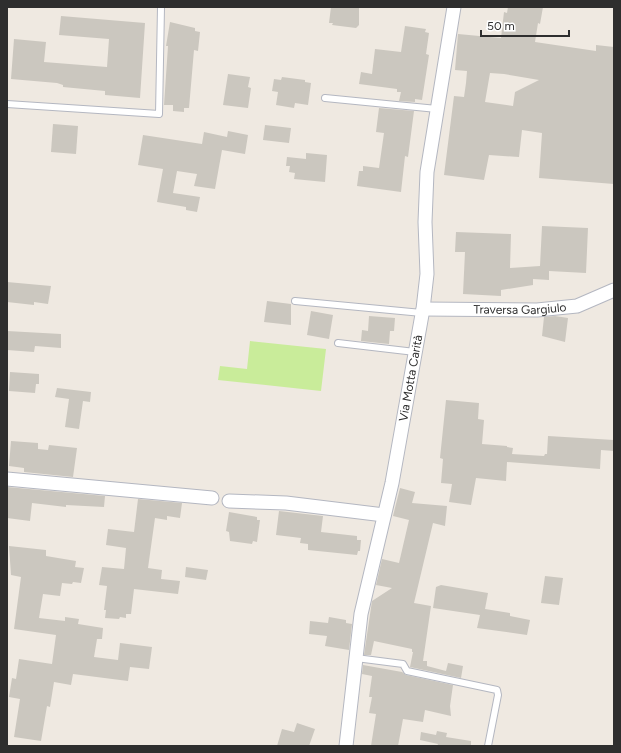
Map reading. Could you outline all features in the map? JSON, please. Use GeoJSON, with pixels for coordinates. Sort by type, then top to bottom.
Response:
{"type":"FeatureCollection","features":[{"type":"Feature","properties":{"kind":"street","name":"Via Motta Carità"},"geometry":{"type":"LineString","coordinates":[[346,746],[360,614],[392,483],[423,311],[427,274],[425,222],[427,172],[454,7]]}},
{"type":"Feature","properties":{"kind":"street","name":"Traversa Gargiulo"},"geometry":{"type":"LineString","coordinates":[[423,311],[537,310],[577,306],[614,290]]}},
{"type":"Feature","properties":{"kind":"street"},"geometry":{"type":"LineString","coordinates":[[7,479],[212,498]]}},
{"type":"Feature","properties":{"kind":"street"},"geometry":{"type":"LineString","coordinates":[[229,501],[286,503],[384,515]]}},
{"type":"Feature","properties":{"kind":"lane"},"geometry":{"type":"LineString","coordinates":[[7,104],[159,114],[161,7]]}},
{"type":"Feature","properties":{"kind":"lane"},"geometry":{"type":"LineString","coordinates":[[325,98],[437,109]]}},
{"type":"Feature","properties":{"kind":"lane"},"geometry":{"type":"LineString","coordinates":[[295,301],[423,311]]}},
{"type":"Feature","properties":{"kind":"lane"},"geometry":{"type":"LineString","coordinates":[[338,343],[415,352]]}},
{"type":"Feature","properties":{"kind":"lane"},"geometry":{"type":"LineString","coordinates":[[356,658],[403,664],[407,671],[497,690],[498,695],[488,746]]}},
{"type":"Feature","properties":{"kind":"green space"},"geometry":{"type":"Polygon","coordinates":[[[250,341],[326,349],[321,391],[218,380],[220,366],[247,369],[250,341]]]}},
{"type":"Feature","properties":{"kind":"building"},"geometry":{"type":"Polygon","coordinates":[[[331,7],[359,7],[359,25],[356,28],[332,25],[333,23],[329,23],[331,7]]]}},
{"type":"Feature","properties":{"kind":"building"},"geometry":{"type":"Polygon","coordinates":[[[508,7],[543,7],[540,24],[538,23],[535,42],[596,51],[596,45],[614,47],[614,184],[539,178],[542,133],[522,130],[519,157],[489,155],[484,180],[444,175],[454,96],[464,97],[466,83],[467,71],[455,70],[458,34],[501,38],[504,12],[507,13],[508,7]],[[490,73],[485,102],[513,106],[515,92],[539,80],[490,73]]]}},
{"type":"Feature","properties":{"kind":"building"},"geometry":{"type":"Polygon","coordinates":[[[61,16],[145,23],[140,98],[105,95],[105,91],[63,87],[63,85],[57,83],[11,79],[14,39],[46,42],[44,62],[107,67],[109,39],[59,35],[61,16]]]}},
{"type":"Feature","properties":{"kind":"building"},"geometry":{"type":"Polygon","coordinates":[[[170,22],[195,28],[195,31],[200,32],[198,51],[194,50],[189,108],[184,108],[184,112],[173,111],[173,105],[164,105],[168,46],[166,46],[170,22]]]}},
{"type":"Feature","properties":{"kind":"building"},"geometry":{"type":"Polygon","coordinates":[[[405,26],[426,29],[425,32],[429,33],[426,54],[429,55],[422,100],[415,99],[415,102],[399,101],[401,92],[397,92],[397,89],[359,84],[361,72],[372,74],[375,49],[401,52],[405,26]]]}},
{"type":"Feature","properties":{"kind":"building"},"geometry":{"type":"Polygon","coordinates":[[[228,74],[250,77],[248,87],[251,88],[248,108],[223,105],[228,74]]]}},
{"type":"Feature","properties":{"kind":"building"},"geometry":{"type":"Polygon","coordinates":[[[282,77],[305,80],[305,82],[311,83],[308,105],[295,103],[294,108],[276,105],[278,92],[272,91],[274,79],[281,80],[282,77]]]}},
{"type":"Feature","properties":{"kind":"building"},"geometry":{"type":"Polygon","coordinates":[[[379,108],[414,111],[408,157],[405,156],[401,192],[357,186],[359,171],[363,171],[363,166],[379,168],[384,133],[376,132],[379,108]]]}},
{"type":"Feature","properties":{"kind":"building"},"geometry":{"type":"Polygon","coordinates":[[[53,124],[78,126],[76,154],[51,152],[53,124]]]}},
{"type":"Feature","properties":{"kind":"building"},"geometry":{"type":"Polygon","coordinates":[[[265,125],[291,128],[289,143],[263,140],[265,125]]]}},
{"type":"Feature","properties":{"kind":"building"},"geometry":{"type":"Polygon","coordinates":[[[228,131],[248,135],[245,154],[222,150],[215,189],[194,186],[197,174],[177,171],[173,193],[200,197],[197,212],[186,210],[186,207],[157,202],[163,169],[138,165],[143,135],[202,144],[204,132],[227,137],[228,131]]]}},
{"type":"Feature","properties":{"kind":"building"},"geometry":{"type":"Polygon","coordinates":[[[306,153],[327,155],[325,182],[294,179],[295,173],[289,172],[290,166],[286,166],[287,157],[306,159],[306,153]]]}},
{"type":"Feature","properties":{"kind":"building"},"geometry":{"type":"Polygon","coordinates":[[[542,226],[588,228],[586,273],[549,271],[549,280],[533,279],[533,285],[501,290],[501,296],[463,294],[465,252],[455,252],[456,232],[511,234],[510,268],[540,266],[542,226]]]}},
{"type":"Feature","properties":{"kind":"building"},"geometry":{"type":"Polygon","coordinates":[[[7,282],[51,286],[48,304],[34,302],[34,305],[7,302],[7,282]]]}},
{"type":"Feature","properties":{"kind":"building"},"geometry":{"type":"Polygon","coordinates":[[[267,301],[291,304],[291,325],[264,322],[267,301]]]}},
{"type":"Feature","properties":{"kind":"building"},"geometry":{"type":"Polygon","coordinates":[[[311,311],[333,315],[329,339],[307,335],[311,311]]]}},
{"type":"Feature","properties":{"kind":"building"},"geometry":{"type":"Polygon","coordinates":[[[369,316],[395,318],[394,331],[390,331],[389,344],[361,341],[362,330],[368,331],[369,316]]]}},
{"type":"Feature","properties":{"kind":"building"},"geometry":{"type":"Polygon","coordinates":[[[555,316],[568,318],[565,342],[542,336],[544,317],[555,316]]]}},
{"type":"Feature","properties":{"kind":"building"},"geometry":{"type":"Polygon","coordinates":[[[7,331],[61,334],[61,348],[35,346],[34,352],[7,350],[7,331]]]}},
{"type":"Feature","properties":{"kind":"building"},"geometry":{"type":"Polygon","coordinates":[[[10,372],[39,374],[39,384],[36,384],[35,393],[9,391],[10,372]]]}},
{"type":"Feature","properties":{"kind":"building"},"geometry":{"type":"Polygon","coordinates":[[[57,388],[91,392],[90,402],[83,401],[79,429],[65,427],[69,399],[55,397],[57,388]]]}},
{"type":"Feature","properties":{"kind":"building"},"geometry":{"type":"Polygon","coordinates":[[[446,400],[479,403],[478,419],[484,420],[482,444],[507,446],[513,448],[512,454],[544,456],[547,454],[548,436],[614,440],[614,451],[601,450],[600,469],[507,462],[506,481],[476,478],[471,505],[449,502],[452,484],[441,483],[443,459],[440,458],[446,400]]]}},
{"type":"Feature","properties":{"kind":"building"},"geometry":{"type":"Polygon","coordinates":[[[11,441],[38,443],[38,449],[48,450],[49,445],[77,448],[73,477],[24,472],[24,468],[9,466],[11,441]]]}},
{"type":"Feature","properties":{"kind":"building"},"geometry":{"type":"Polygon","coordinates":[[[7,487],[105,496],[104,507],[66,505],[66,507],[32,503],[30,521],[7,518],[7,487]]]}},
{"type":"Feature","properties":{"kind":"building"},"geometry":{"type":"Polygon","coordinates":[[[400,488],[415,492],[412,503],[447,506],[445,526],[433,523],[414,603],[431,606],[423,661],[427,661],[427,666],[446,671],[448,663],[463,666],[461,678],[410,667],[413,652],[412,649],[374,641],[371,655],[364,655],[372,601],[392,588],[376,585],[382,559],[399,563],[409,520],[393,516],[400,488]]]}},
{"type":"Feature","properties":{"kind":"building"},"geometry":{"type":"Polygon","coordinates":[[[138,499],[182,503],[180,518],[167,516],[167,520],[155,518],[148,568],[162,570],[161,579],[180,581],[178,594],[134,589],[131,614],[126,614],[126,618],[105,618],[106,610],[104,610],[107,586],[99,585],[102,567],[124,569],[126,548],[106,545],[108,529],[134,532],[138,499]]]}},
{"type":"Feature","properties":{"kind":"building"},"geometry":{"type":"Polygon","coordinates":[[[279,511],[323,516],[321,532],[357,536],[357,540],[361,540],[360,551],[358,551],[357,555],[308,550],[308,544],[300,543],[301,538],[276,535],[279,511]]]}},
{"type":"Feature","properties":{"kind":"building"},"geometry":{"type":"Polygon","coordinates":[[[229,512],[257,517],[257,520],[260,520],[257,542],[253,541],[252,544],[230,541],[229,532],[226,531],[229,512]]]}},
{"type":"Feature","properties":{"kind":"building"},"geometry":{"type":"Polygon","coordinates":[[[9,546],[46,550],[46,556],[76,561],[75,567],[84,568],[81,583],[62,583],[60,596],[43,594],[39,618],[65,621],[65,617],[79,619],[78,624],[103,628],[102,639],[97,639],[94,657],[118,660],[120,643],[152,647],[149,669],[130,667],[128,681],[73,674],[71,685],[54,682],[50,707],[47,706],[41,741],[14,737],[20,699],[9,697],[12,678],[16,679],[19,659],[52,664],[56,635],[14,629],[21,577],[11,575],[9,546]]]}},
{"type":"Feature","properties":{"kind":"building"},"geometry":{"type":"Polygon","coordinates":[[[186,567],[208,570],[206,580],[185,577],[186,567]]]}},
{"type":"Feature","properties":{"kind":"building"},"geometry":{"type":"Polygon","coordinates":[[[545,576],[563,578],[559,605],[541,603],[545,576]]]}},
{"type":"Feature","properties":{"kind":"building"},"geometry":{"type":"Polygon","coordinates":[[[441,585],[488,593],[485,609],[510,613],[510,616],[530,620],[527,635],[477,628],[480,615],[433,608],[436,587],[441,585]]]}},
{"type":"Feature","properties":{"kind":"building"},"geometry":{"type":"Polygon","coordinates":[[[329,617],[346,620],[346,623],[352,624],[349,650],[325,646],[327,636],[309,634],[310,621],[328,623],[329,617]]]}},
{"type":"Feature","properties":{"kind":"building"},"geometry":{"type":"Polygon","coordinates":[[[363,665],[402,672],[406,675],[453,685],[450,706],[451,716],[425,710],[423,722],[403,719],[398,746],[371,746],[376,714],[369,713],[372,697],[369,697],[372,676],[362,674],[363,665]]]}},
{"type":"Feature","properties":{"kind":"building"},"geometry":{"type":"Polygon","coordinates":[[[297,723],[315,729],[309,746],[277,746],[282,729],[294,732],[297,723]]]}},
{"type":"Feature","properties":{"kind":"building"},"geometry":{"type":"Polygon","coordinates":[[[437,731],[447,733],[446,737],[471,741],[471,746],[437,746],[438,744],[420,740],[421,732],[436,735],[437,731]]]}}]}
